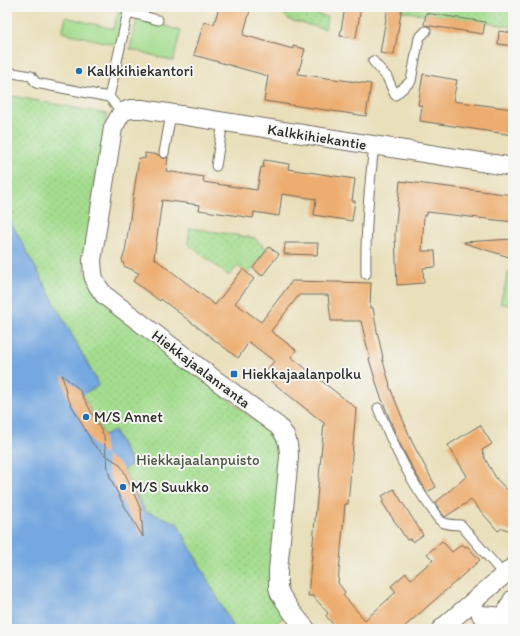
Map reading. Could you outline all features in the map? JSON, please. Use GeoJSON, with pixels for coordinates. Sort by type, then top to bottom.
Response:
{"type":"FeatureCollection","features":[{"type":"Feature","properties":{"kind":"street","name":"Kalkkihiekantie"},"geometry":{"type":"LineString","coordinates":[[122,112],[131,109],[170,114],[513,167]]}},
{"type":"Feature","properties":{"kind":"street","name":"Hiekkajaalanranta"},"geometry":{"type":"LineString","coordinates":[[122,112],[113,128],[94,246],[93,274],[95,282],[104,295],[278,426],[288,440],[290,457],[278,570],[278,587],[285,603],[306,629]]}},
{"type":"Feature","properties":{"kind":"street"},"geometry":{"type":"LineString","coordinates":[[441,629],[508,571]]}},
{"type":"Feature","properties":{"kind":"street"},"geometry":{"type":"LineString","coordinates":[[481,615],[509,623],[513,599]]}},
{"type":"Feature","properties":{"kind":"lane"},"geometry":{"type":"LineString","coordinates":[[109,97],[129,10],[158,20]]}},
{"type":"Feature","properties":{"kind":"lane"},"geometry":{"type":"LineString","coordinates":[[373,61],[387,77],[395,95],[411,81],[420,38],[426,31]]}},
{"type":"Feature","properties":{"kind":"lane"},"geometry":{"type":"LineString","coordinates":[[7,72],[31,76],[36,83],[109,97],[122,112]]}},
{"type":"Feature","properties":{"kind":"lane"},"geometry":{"type":"LineString","coordinates":[[164,153],[170,114]]}},
{"type":"Feature","properties":{"kind":"lane"},"geometry":{"type":"LineString","coordinates":[[216,166],[223,122]]}},
{"type":"Feature","properties":{"kind":"lane"},"geometry":{"type":"LineString","coordinates":[[366,274],[365,240],[368,195],[374,146]]}},
{"type":"Feature","properties":{"kind":"lane"},"geometry":{"type":"LineString","coordinates":[[378,408],[406,470],[441,522],[461,525],[508,571]]}},
{"type":"Feature","properties":{"kind":"green space"},"geometry":{"type":"Polygon","coordinates":[[[120,7],[126,7],[117,45],[62,32],[66,17],[113,29],[120,7]]]}},
{"type":"Feature","properties":{"kind":"green space"},"geometry":{"type":"Polygon","coordinates":[[[281,7],[312,7],[314,13],[327,17],[325,29],[289,20],[282,12],[281,7]]]}},
{"type":"Feature","properties":{"kind":"green space"},"geometry":{"type":"Polygon","coordinates":[[[402,7],[513,7],[513,27],[426,13],[426,15],[401,11],[402,7]]]}},
{"type":"Feature","properties":{"kind":"green space"},"geometry":{"type":"Polygon","coordinates":[[[137,17],[181,31],[173,61],[130,49],[137,17]]]}},
{"type":"Feature","properties":{"kind":"green space","name":"Hiekkajaalanpuisto"},"geometry":{"type":"Polygon","coordinates":[[[7,95],[107,114],[84,259],[85,273],[228,399],[274,436],[278,443],[280,453],[285,616],[274,625],[278,629],[234,629],[177,523],[148,512],[146,513],[123,469],[132,464],[115,431],[104,436],[82,394],[99,385],[7,215],[7,95]]]}},
{"type":"Feature","properties":{"kind":"green space"},"geometry":{"type":"Polygon","coordinates":[[[190,228],[255,238],[267,250],[248,274],[238,266],[229,276],[188,244],[190,228]]]}},
{"type":"Feature","properties":{"kind":"green space"},"geometry":{"type":"Polygon","coordinates":[[[509,271],[513,272],[513,306],[500,303],[509,271]]]}},
{"type":"Feature","properties":{"kind":"water"},"geometry":{"type":"Polygon","coordinates":[[[7,215],[99,385],[82,395],[104,436],[114,431],[132,464],[123,470],[146,513],[148,512],[177,523],[234,629],[7,629],[7,215]]]}},
{"type":"Feature","properties":{"kind":"building"},"geometry":{"type":"Polygon","coordinates":[[[219,7],[251,7],[243,35],[293,49],[293,46],[305,49],[298,74],[371,84],[366,116],[264,101],[268,76],[194,55],[204,22],[214,24],[219,7]]]}},
{"type":"Feature","properties":{"kind":"building"},"geometry":{"type":"Polygon","coordinates":[[[345,7],[361,7],[356,38],[340,36],[345,7]]]}},
{"type":"Feature","properties":{"kind":"building"},"geometry":{"type":"Polygon","coordinates":[[[388,7],[402,7],[394,55],[380,53],[388,7]]]}},
{"type":"Feature","properties":{"kind":"building"},"geometry":{"type":"Polygon","coordinates":[[[426,13],[485,22],[483,34],[424,25],[426,13]]]}},
{"type":"Feature","properties":{"kind":"building"},"geometry":{"type":"Polygon","coordinates":[[[499,31],[513,33],[513,46],[498,44],[499,31]]]}},
{"type":"Feature","properties":{"kind":"building"},"geometry":{"type":"Polygon","coordinates":[[[423,74],[457,80],[453,101],[513,109],[513,135],[420,121],[422,106],[418,105],[423,74]]]}},
{"type":"Feature","properties":{"kind":"building"},"geometry":{"type":"Polygon","coordinates":[[[145,153],[159,155],[163,159],[168,157],[166,171],[204,177],[203,182],[257,190],[261,167],[263,168],[264,160],[289,164],[288,169],[355,179],[352,201],[355,201],[352,221],[314,215],[316,199],[282,194],[279,216],[254,212],[253,218],[199,210],[200,205],[162,200],[154,258],[215,305],[243,269],[254,279],[235,303],[261,322],[292,281],[371,283],[370,308],[373,308],[382,358],[389,385],[412,442],[436,487],[427,492],[398,440],[379,392],[369,359],[361,321],[331,321],[328,295],[299,295],[271,331],[296,350],[291,357],[356,408],[348,504],[345,504],[338,583],[345,592],[343,595],[365,620],[396,592],[391,586],[406,573],[411,579],[433,560],[427,554],[442,541],[452,552],[462,544],[465,547],[467,546],[480,560],[402,629],[337,629],[326,616],[328,613],[313,596],[308,596],[324,423],[263,375],[274,361],[249,342],[238,358],[161,299],[160,301],[133,281],[139,273],[124,266],[122,259],[125,252],[139,158],[145,159],[145,153]]]}},
{"type":"Feature","properties":{"kind":"building"},"geometry":{"type":"Polygon","coordinates":[[[400,181],[513,195],[513,222],[427,212],[427,215],[424,215],[422,251],[435,251],[436,267],[423,268],[424,283],[397,285],[395,234],[400,181]]]}},
{"type":"Feature","properties":{"kind":"building"},"geometry":{"type":"Polygon","coordinates":[[[513,239],[509,257],[464,243],[464,242],[513,239]]]}},
{"type":"Feature","properties":{"kind":"building"},"geometry":{"type":"Polygon","coordinates":[[[285,243],[318,243],[317,255],[284,254],[285,243]]]}},
{"type":"Feature","properties":{"kind":"building"},"geometry":{"type":"Polygon","coordinates":[[[269,247],[279,254],[262,276],[253,268],[269,247]]]}},
{"type":"Feature","properties":{"kind":"building","name":"M/S Annet"},"geometry":{"type":"Polygon","coordinates":[[[62,375],[79,389],[104,436],[106,456],[93,444],[67,397],[62,375]]]}},
{"type":"Feature","properties":{"kind":"building"},"geometry":{"type":"Polygon","coordinates":[[[480,425],[492,444],[482,450],[484,457],[496,478],[510,493],[513,493],[513,532],[502,528],[498,531],[471,500],[445,517],[435,503],[467,476],[448,445],[480,425]]]}},
{"type":"Feature","properties":{"kind":"building","name":"M/S Suukko"},"geometry":{"type":"Polygon","coordinates":[[[107,456],[118,463],[123,469],[135,496],[141,510],[143,537],[121,500],[110,477],[107,456]]]}},
{"type":"Feature","properties":{"kind":"building"},"geometry":{"type":"Polygon","coordinates":[[[394,489],[423,535],[413,542],[410,539],[407,540],[382,502],[385,500],[382,496],[394,489]]]}},
{"type":"Feature","properties":{"kind":"place","name":"Kalkkihiekantori"},"geometry":{"type":"Point","coordinates":[79,71]}},
{"type":"Feature","properties":{"kind":"place","name":"Hiekkajaalanpolku"},"geometry":{"type":"Point","coordinates":[234,374]}},
{"type":"Feature","properties":{"kind":"place","name":"M/S Annet"},"geometry":{"type":"Point","coordinates":[86,417]}},
{"type":"Feature","properties":{"kind":"place","name":"M/S Suukko"},"geometry":{"type":"Point","coordinates":[123,487]}}]}
